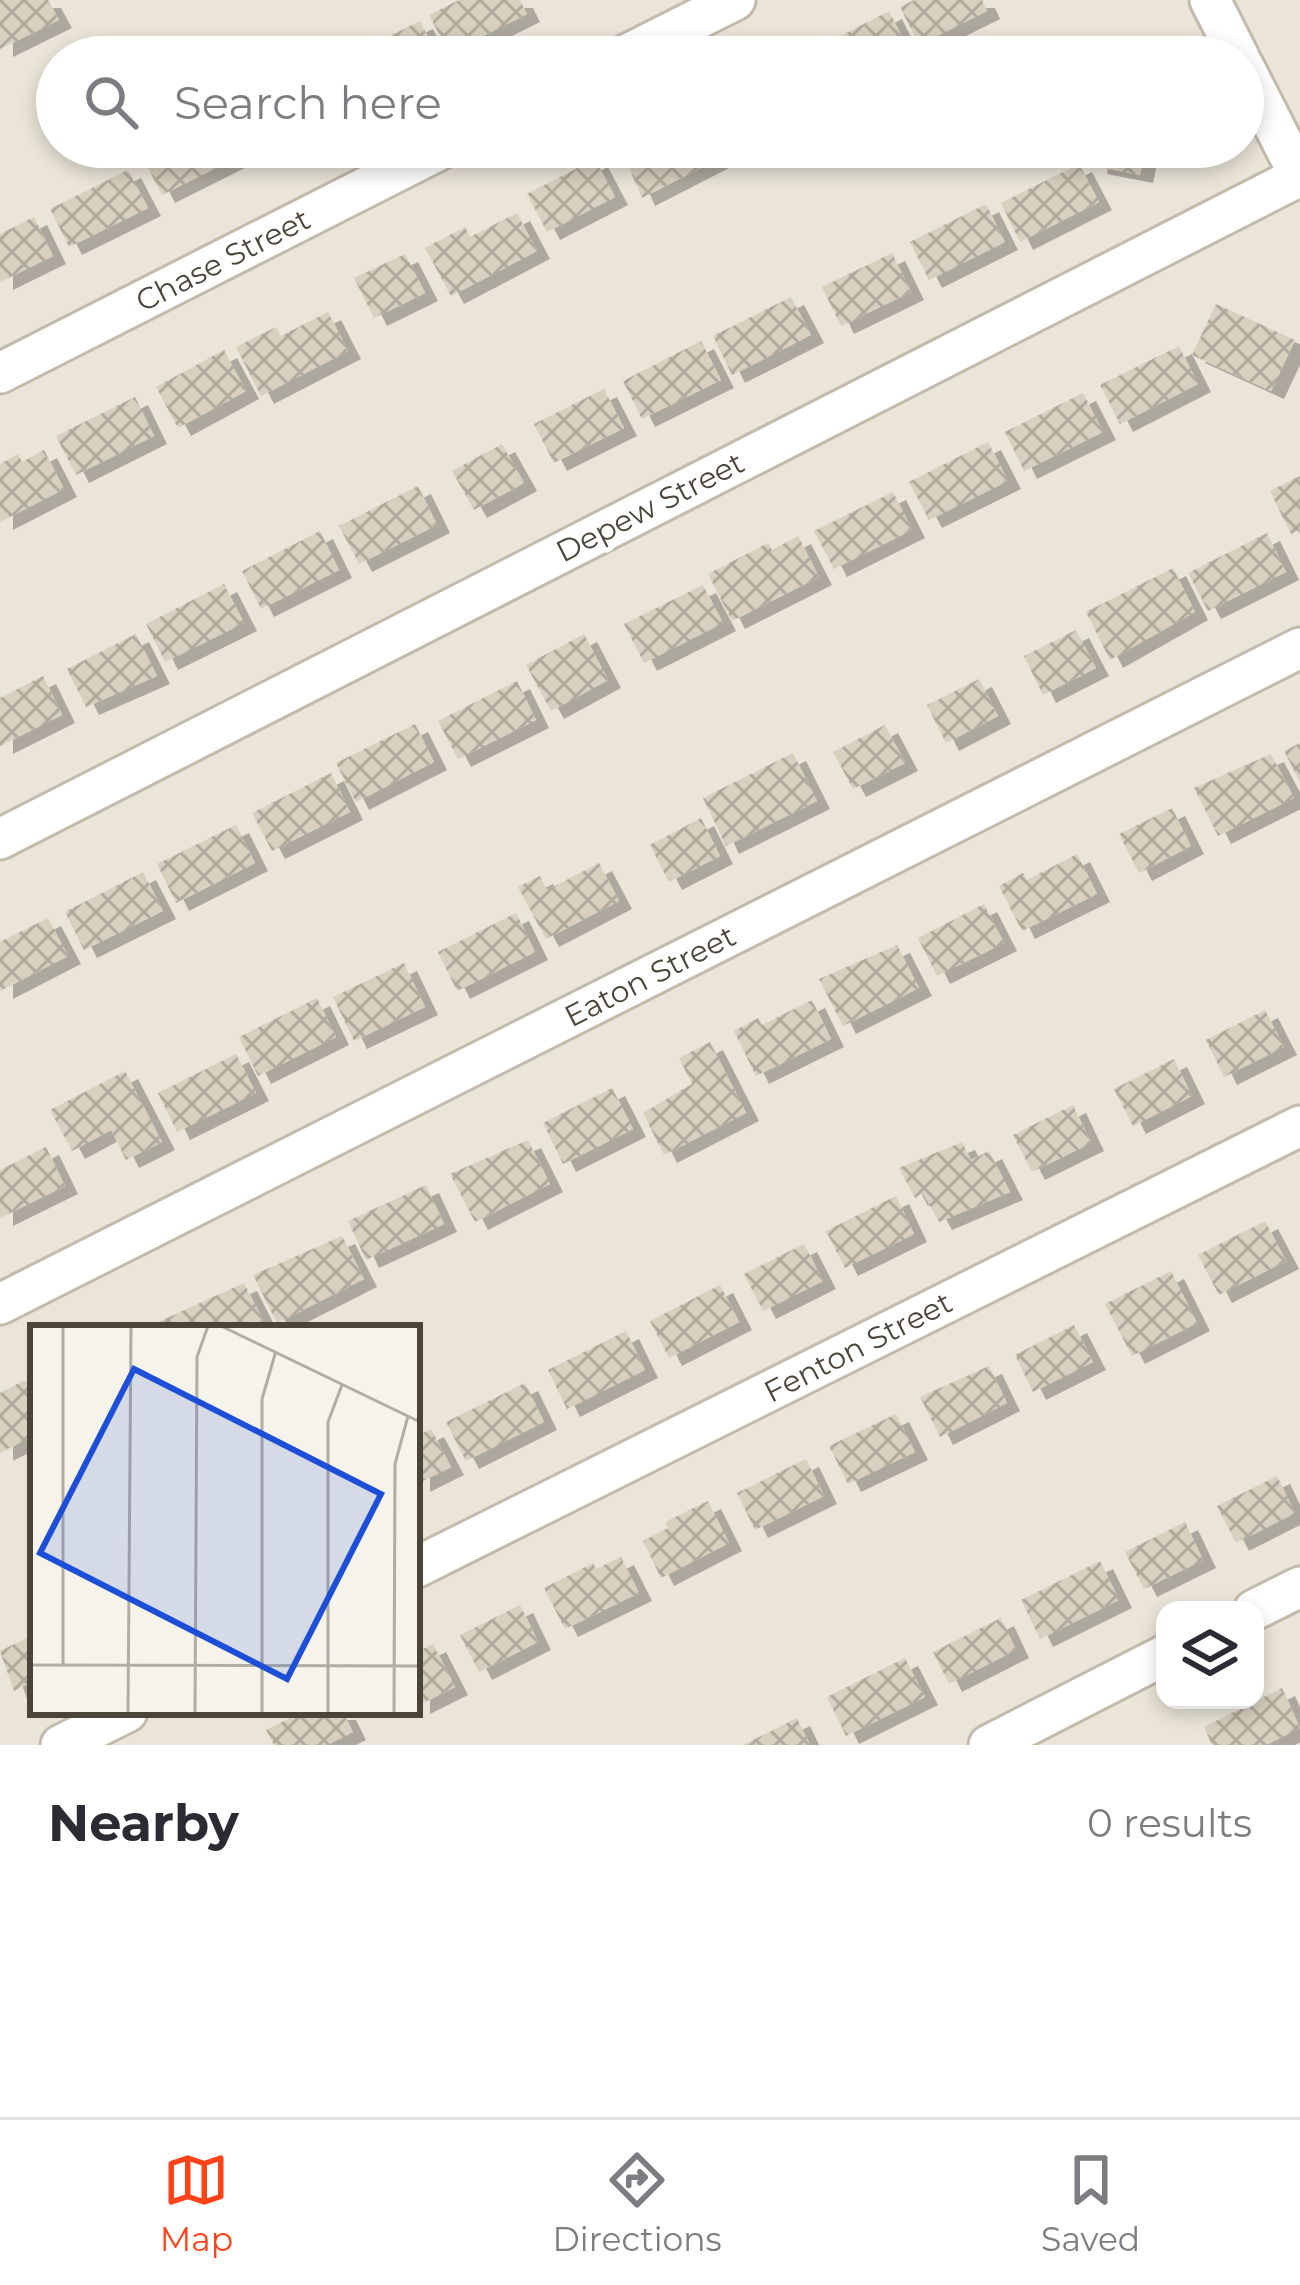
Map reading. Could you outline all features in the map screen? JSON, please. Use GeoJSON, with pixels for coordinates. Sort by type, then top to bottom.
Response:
{"type":"FeatureCollection","features":[{"type":"Feature","properties":{"kind":"street"},"geometry":{"type":"LineString","coordinates":[[664,36],[735,0]]}},
{"type":"Feature","properties":{"kind":"street"},"geometry":{"type":"LineString","coordinates":[[1210,0],[1228,36]]}},
{"type":"Feature","properties":{"kind":"street"},"geometry":{"type":"LineString","coordinates":[[1264,106],[1300,176]]}},
{"type":"Feature","properties":{"kind":"street","name":"Chase Street"},"geometry":{"type":"LineString","coordinates":[[0,373],[404,168]]}},
{"type":"Feature","properties":{"kind":"street","name":"Depew Street"},"geometry":{"type":"LineString","coordinates":[[0,839],[1300,176]]}},
{"type":"Feature","properties":{"kind":"street","name":"Eaton Street"},"geometry":{"type":"LineString","coordinates":[[0,1304],[1300,648]]}},
{"type":"Feature","properties":{"kind":"street","name":"Fenton Street"},"geometry":{"type":"LineString","coordinates":[[420,1566],[1300,1126]]}},
{"type":"Feature","properties":{"kind":"street"},"geometry":{"type":"LineString","coordinates":[[1264,1605],[1300,1587]]}},
{"type":"Feature","properties":{"kind":"street"},"geometry":{"type":"LineString","coordinates":[[988,1745],[1156,1660]]}},
{"type":"Feature","properties":{"kind":"street"},"geometry":{"type":"LineString","coordinates":[[61,1745],[121,1715]]}},
{"type":"Feature","properties":{"kind":"shaded area"},"geometry":{"type":"Polygon","coordinates":[[[0,0],[1300,0],[1300,1745],[0,1745],[0,0]]]}},
{"type":"Feature","properties":{"kind":"building"},"geometry":{"type":"Polygon","coordinates":[[[0,0],[48,0],[59,20],[0,49],[0,0]]]}},
{"type":"Feature","properties":{"kind":"building"},"geometry":{"type":"Polygon","coordinates":[[[459,0],[520,0],[527,14],[483,36],[440,36],[429,15],[459,0]]]}},
{"type":"Feature","properties":{"kind":"building"},"geometry":{"type":"Polygon","coordinates":[[[914,0],[982,0],[987,11],[937,36],[914,36],[900,7],[914,0]]]}},
{"type":"Feature","properties":{"kind":"building"},"geometry":{"type":"Polygon","coordinates":[[[889,11],[902,36],[840,36],[889,11]]]}},
{"type":"Feature","properties":{"kind":"building"},"geometry":{"type":"Polygon","coordinates":[[[420,21],[428,36],[390,36],[420,21]]]}},
{"type":"Feature","properties":{"kind":"building"},"geometry":{"type":"Polygon","coordinates":[[[148,168],[216,168],[162,195],[148,168]]]}},
{"type":"Feature","properties":{"kind":"building"},"geometry":{"type":"Polygon","coordinates":[[[578,168],[600,168],[615,197],[547,232],[527,194],[578,168]]]}},
{"type":"Feature","properties":{"kind":"building"},"geometry":{"type":"Polygon","coordinates":[[[629,168],[701,168],[642,198],[629,168]]]}},
{"type":"Feature","properties":{"kind":"building"},"geometry":{"type":"Polygon","coordinates":[[[1071,168],[1081,168],[1099,202],[1020,242],[1001,203],[1071,168]]]}},
{"type":"Feature","properties":{"kind":"building"},"geometry":{"type":"Polygon","coordinates":[[[1104,168],[1142,168],[1140,175],[1104,168]]]}},
{"type":"Feature","properties":{"kind":"building"},"geometry":{"type":"Polygon","coordinates":[[[128,170],[148,208],[69,247],[50,209],[128,170]]]}},
{"type":"Feature","properties":{"kind":"building"},"geometry":{"type":"Polygon","coordinates":[[[986,204],[1005,242],[929,280],[910,242],[986,204]]]}},
{"type":"Feature","properties":{"kind":"building"},"geometry":{"type":"Polygon","coordinates":[[[517,213],[537,251],[451,296],[425,248],[465,227],[470,237],[517,213]]]}},
{"type":"Feature","properties":{"kind":"building"},"geometry":{"type":"Polygon","coordinates":[[[34,217],[53,256],[0,282],[0,234],[34,217]]]}},
{"type":"Feature","properties":{"kind":"building"},"geometry":{"type":"Polygon","coordinates":[[[892,253],[911,292],[841,326],[822,287],[892,253]]]}},
{"type":"Feature","properties":{"kind":"building"},"geometry":{"type":"Polygon","coordinates":[[[405,254],[425,293],[374,318],[354,278],[405,254]]]}},
{"type":"Feature","properties":{"kind":"building"},"geometry":{"type":"Polygon","coordinates":[[[791,297],[811,335],[732,375],[713,336],[791,297]]]}},
{"type":"Feature","properties":{"kind":"building"},"geometry":{"type":"Polygon","coordinates":[[[1216,304],[1295,340],[1271,391],[1192,355],[1216,304]]]}},
{"type":"Feature","properties":{"kind":"building"},"geometry":{"type":"Polygon","coordinates":[[[328,312],[348,351],[261,396],[236,347],[276,327],[281,336],[328,312]]]}},
{"type":"Feature","properties":{"kind":"building"},"geometry":{"type":"Polygon","coordinates":[[[701,341],[721,380],[642,419],[623,381],[701,341]]]}},
{"type":"Feature","properties":{"kind":"building"},"geometry":{"type":"Polygon","coordinates":[[[1179,346],[1198,384],[1120,424],[1100,385],[1179,346]]]}},
{"type":"Feature","properties":{"kind":"building"},"geometry":{"type":"Polygon","coordinates":[[[224,350],[246,391],[178,428],[156,387],[224,350]]]}},
{"type":"Feature","properties":{"kind":"building"},"geometry":{"type":"Polygon","coordinates":[[[604,389],[624,428],[554,463],[534,424],[604,389]]]}},
{"type":"Feature","properties":{"kind":"building"},"geometry":{"type":"Polygon","coordinates":[[[1083,393],[1103,432],[1024,471],[1005,432],[1083,393]]]}},
{"type":"Feature","properties":{"kind":"building"},"geometry":{"type":"Polygon","coordinates":[[[135,397],[154,436],[76,475],[56,436],[135,397]]]}},
{"type":"Feature","properties":{"kind":"building"},"geometry":{"type":"Polygon","coordinates":[[[988,442],[1008,481],[929,520],[909,482],[988,442]]]}},
{"type":"Feature","properties":{"kind":"building"},"geometry":{"type":"Polygon","coordinates":[[[502,444],[524,483],[474,510],[452,471],[502,444]]]}},
{"type":"Feature","properties":{"kind":"building"},"geometry":{"type":"Polygon","coordinates":[[[44,450],[64,489],[0,522],[0,464],[18,454],[22,462],[44,450]]]}},
{"type":"Feature","properties":{"kind":"building"},"geometry":{"type":"Polygon","coordinates":[[[1300,476],[1300,530],[1291,534],[1270,491],[1300,476]]]}},
{"type":"Feature","properties":{"kind":"building"},"geometry":{"type":"Polygon","coordinates":[[[418,486],[437,525],[359,564],[339,526],[418,486]]]}},
{"type":"Feature","properties":{"kind":"building"},"geometry":{"type":"Polygon","coordinates":[[[893,492],[912,530],[834,569],[814,531],[893,492]]]}},
{"type":"Feature","properties":{"kind":"building"},"geometry":{"type":"Polygon","coordinates":[[[320,531],[339,570],[261,609],[242,571],[320,531]]]}},
{"type":"Feature","properties":{"kind":"building"},"geometry":{"type":"Polygon","coordinates":[[[1267,533],[1286,572],[1208,611],[1188,573],[1267,533]]]}},
{"type":"Feature","properties":{"kind":"building"},"geometry":{"type":"Polygon","coordinates":[[[798,536],[819,577],[732,621],[708,574],[768,543],[772,550],[798,536]]]}},
{"type":"Feature","properties":{"kind":"building"},"geometry":{"type":"Polygon","coordinates":[[[1173,568],[1195,612],[1110,660],[1086,612],[1173,568]]]}},
{"type":"Feature","properties":{"kind":"building"},"geometry":{"type":"Polygon","coordinates":[[[224,584],[244,623],[165,662],[146,624],[224,584]]]}},
{"type":"Feature","properties":{"kind":"building"},"geometry":{"type":"Polygon","coordinates":[[[703,585],[723,623],[644,663],[624,624],[703,585]]]}},
{"type":"Feature","properties":{"kind":"building"},"geometry":{"type":"Polygon","coordinates":[[[1076,630],[1096,668],[1043,695],[1024,656],[1076,630]]]}},
{"type":"Feature","properties":{"kind":"building"},"geometry":{"type":"Polygon","coordinates":[[[136,634],[157,676],[86,707],[67,669],[136,634]]]}},
{"type":"Feature","properties":{"kind":"building"},"geometry":{"type":"Polygon","coordinates":[[[584,634],[608,680],[551,711],[526,665],[584,634]]]}},
{"type":"Feature","properties":{"kind":"building"},"geometry":{"type":"Polygon","coordinates":[[[43,676],[62,715],[0,746],[0,698],[43,676]]]}},
{"type":"Feature","properties":{"kind":"building"},"geometry":{"type":"Polygon","coordinates":[[[979,679],[998,716],[946,743],[927,705],[979,679]]]}},
{"type":"Feature","properties":{"kind":"building"},"geometry":{"type":"Polygon","coordinates":[[[517,681],[536,720],[458,759],[438,721],[517,681]]]}},
{"type":"Feature","properties":{"kind":"building"},"geometry":{"type":"Polygon","coordinates":[[[415,724],[434,762],[356,802],[336,763],[415,724]]]}},
{"type":"Feature","properties":{"kind":"building"},"geometry":{"type":"Polygon","coordinates":[[[885,725],[905,763],[853,789],[833,752],[885,725]]]}},
{"type":"Feature","properties":{"kind":"building"},"geometry":{"type":"Polygon","coordinates":[[[1300,743],[1300,782],[1284,751],[1300,743]]]}},
{"type":"Feature","properties":{"kind":"building"},"geometry":{"type":"Polygon","coordinates":[[[793,753],[817,801],[726,846],[703,798],[793,753]]]}},
{"type":"Feature","properties":{"kind":"building"},"geometry":{"type":"Polygon","coordinates":[[[1271,754],[1294,798],[1218,836],[1194,788],[1271,754]]]}},
{"type":"Feature","properties":{"kind":"building"},"geometry":{"type":"Polygon","coordinates":[[[331,773],[350,812],[272,851],[252,813],[331,773]]]}},
{"type":"Feature","properties":{"kind":"building"},"geometry":{"type":"Polygon","coordinates":[[[1172,808],[1191,846],[1139,873],[1119,834],[1172,808]]]}},
{"type":"Feature","properties":{"kind":"building"},"geometry":{"type":"Polygon","coordinates":[[[701,818],[720,856],[669,882],[650,845],[701,818]]]}},
{"type":"Feature","properties":{"kind":"building"},"geometry":{"type":"Polygon","coordinates":[[[236,825],[255,863],[176,903],[157,864],[236,825]]]}},
{"type":"Feature","properties":{"kind":"building"},"geometry":{"type":"Polygon","coordinates":[[[1077,854],[1097,894],[1022,931],[999,886],[1023,873],[1027,880],[1077,854]]]}},
{"type":"Feature","properties":{"kind":"building"},"geometry":{"type":"Polygon","coordinates":[[[599,863],[619,901],[546,939],[518,887],[540,876],[547,890],[599,863]]]}},
{"type":"Feature","properties":{"kind":"building"},"geometry":{"type":"Polygon","coordinates":[[[143,872],[163,911],[84,950],[65,912],[143,872]]]}},
{"type":"Feature","properties":{"kind":"building"},"geometry":{"type":"Polygon","coordinates":[[[984,904],[1004,943],[937,976],[918,938],[984,904]]]}},
{"type":"Feature","properties":{"kind":"building"},"geometry":{"type":"Polygon","coordinates":[[[516,913],[535,952],[457,991],[438,952],[516,913]]]}},
{"type":"Feature","properties":{"kind":"building"},"geometry":{"type":"Polygon","coordinates":[[[48,918],[68,956],[0,991],[0,942],[48,918]]]}},
{"type":"Feature","properties":{"kind":"building"},"geometry":{"type":"Polygon","coordinates":[[[897,945],[919,988],[843,1026],[819,979],[897,945]]]}},
{"type":"Feature","properties":{"kind":"building"},"geometry":{"type":"Polygon","coordinates":[[[404,963],[425,1007],[354,1041],[333,997],[404,963]]]}},
{"type":"Feature","properties":{"kind":"building"},"geometry":{"type":"Polygon","coordinates":[[[317,998],[336,1037],[258,1076],[239,1037],[317,998]]]}},
{"type":"Feature","properties":{"kind":"building"},"geometry":{"type":"Polygon","coordinates":[[[812,1000],[831,1039],[756,1076],[734,1031],[758,1018],[762,1025],[812,1000]]]}},
{"type":"Feature","properties":{"kind":"building"},"geometry":{"type":"Polygon","coordinates":[[[1265,1010],[1284,1047],[1224,1077],[1206,1040],[1265,1010]]]}},
{"type":"Feature","properties":{"kind":"building"},"geometry":{"type":"Polygon","coordinates":[[[710,1042],[746,1113],[664,1155],[643,1113],[692,1084],[679,1058],[710,1042]]]}},
{"type":"Feature","properties":{"kind":"building"},"geometry":{"type":"Polygon","coordinates":[[[236,1054],[256,1093],[177,1132],[158,1093],[236,1054]]]}},
{"type":"Feature","properties":{"kind":"building"},"geometry":{"type":"Polygon","coordinates":[[[1174,1059],[1192,1096],[1133,1126],[1114,1089],[1174,1059]]]}},
{"type":"Feature","properties":{"kind":"building"},"geometry":{"type":"Polygon","coordinates":[[[125,1071],[162,1142],[126,1160],[111,1130],[72,1151],[50,1110],[125,1071]]]}},
{"type":"Feature","properties":{"kind":"building"},"geometry":{"type":"Polygon","coordinates":[[[612,1088],[633,1129],[563,1164],[543,1123],[612,1088]]]}},
{"type":"Feature","properties":{"kind":"building"},"geometry":{"type":"Polygon","coordinates":[[[1073,1105],[1091,1143],[1032,1172],[1013,1135],[1073,1105]]]}},
{"type":"Feature","properties":{"kind":"building"},"geometry":{"type":"Polygon","coordinates":[[[528,1140],[550,1184],[475,1222],[450,1174],[528,1140]]]}},
{"type":"Feature","properties":{"kind":"building"},"geometry":{"type":"Polygon","coordinates":[[[962,1142],[971,1160],[989,1151],[1010,1192],[939,1222],[923,1193],[915,1198],[899,1168],[962,1142]]]}},
{"type":"Feature","properties":{"kind":"building"},"geometry":{"type":"Polygon","coordinates":[[[46,1147],[65,1186],[0,1218],[0,1170],[46,1147]]]}},
{"type":"Feature","properties":{"kind":"building"},"geometry":{"type":"Polygon","coordinates":[[[426,1185],[444,1224],[366,1260],[348,1221],[426,1185]]]}},
{"type":"Feature","properties":{"kind":"building"},"geometry":{"type":"Polygon","coordinates":[[[896,1196],[914,1234],[845,1268],[826,1231],[896,1196]]]}},
{"type":"Feature","properties":{"kind":"building"},"geometry":{"type":"Polygon","coordinates":[[[1265,1221],[1286,1261],[1219,1295],[1198,1255],[1265,1221]]]}},
{"type":"Feature","properties":{"kind":"building"},"geometry":{"type":"Polygon","coordinates":[[[342,1236],[364,1279],[277,1323],[253,1275],[342,1236]]]}},
{"type":"Feature","properties":{"kind":"building"},"geometry":{"type":"Polygon","coordinates":[[[804,1244],[823,1281],[763,1311],[744,1274],[804,1244]]]}},
{"type":"Feature","properties":{"kind":"building"},"geometry":{"type":"Polygon","coordinates":[[[1171,1271],[1197,1323],[1132,1356],[1105,1304],[1171,1271]]]}},
{"type":"Feature","properties":{"kind":"building"},"geometry":{"type":"Polygon","coordinates":[[[244,1283],[265,1325],[160,1325],[244,1283]]]}},
{"type":"Feature","properties":{"kind":"building"},"geometry":{"type":"Polygon","coordinates":[[[720,1285],[739,1322],[669,1358],[650,1321],[720,1285]]]}},
{"type":"Feature","properties":{"kind":"building"},"geometry":{"type":"Polygon","coordinates":[[[1074,1325],[1093,1362],[1033,1392],[1015,1355],[1074,1325]]]}},
{"type":"Feature","properties":{"kind":"building"},"geometry":{"type":"Polygon","coordinates":[[[626,1331],[645,1370],[567,1409],[548,1370],[626,1331]]]}},
{"type":"Feature","properties":{"kind":"building"},"geometry":{"type":"Polygon","coordinates":[[[989,1366],[1007,1403],[940,1437],[920,1397],[989,1366]]]}},
{"type":"Feature","properties":{"kind":"building"},"geometry":{"type":"Polygon","coordinates":[[[30,1381],[30,1438],[0,1453],[0,1393],[30,1381]]]}},
{"type":"Feature","properties":{"kind":"building"},"geometry":{"type":"Polygon","coordinates":[[[525,1383],[544,1422],[466,1461],[446,1422],[525,1383]]]}},
{"type":"Feature","properties":{"kind":"building"},"geometry":{"type":"Polygon","coordinates":[[[896,1414],[915,1452],[848,1484],[829,1446],[896,1414]]]}},
{"type":"Feature","properties":{"kind":"building"},"geometry":{"type":"Polygon","coordinates":[[[431,1429],[451,1467],[420,1482],[420,1434],[431,1429]]]}},
{"type":"Feature","properties":{"kind":"building"},"geometry":{"type":"Polygon","coordinates":[[[806,1459],[824,1496],[755,1530],[737,1493],[806,1459]]]}},
{"type":"Feature","properties":{"kind":"building"},"geometry":{"type":"Polygon","coordinates":[[[1277,1476],[1295,1513],[1236,1543],[1217,1506],[1277,1476]]]}},
{"type":"Feature","properties":{"kind":"building"},"geometry":{"type":"Polygon","coordinates":[[[708,1501],[729,1543],[661,1578],[643,1541],[668,1528],[665,1522],[708,1501]]]}},
{"type":"Feature","properties":{"kind":"building"},"geometry":{"type":"Polygon","coordinates":[[[1185,1522],[1203,1560],[1144,1589],[1125,1552],[1185,1522]]]}},
{"type":"Feature","properties":{"kind":"building"},"geometry":{"type":"Polygon","coordinates":[[[621,1557],[639,1593],[565,1629],[544,1588],[593,1563],[596,1569],[621,1557]]]}},
{"type":"Feature","properties":{"kind":"building"},"geometry":{"type":"Polygon","coordinates":[[[1100,1561],[1119,1600],[1040,1639],[1021,1600],[1100,1561]]]}},
{"type":"Feature","properties":{"kind":"building"},"geometry":{"type":"Polygon","coordinates":[[[520,1605],[538,1642],[479,1672],[460,1635],[520,1605]]]}},
{"type":"Feature","properties":{"kind":"building"},"geometry":{"type":"Polygon","coordinates":[[[1001,1618],[1016,1650],[949,1684],[933,1652],[1001,1618]]]}},
{"type":"Feature","properties":{"kind":"building"},"geometry":{"type":"Polygon","coordinates":[[[30,1636],[30,1683],[14,1691],[0,1651],[30,1636]]]}},
{"type":"Feature","properties":{"kind":"building"},"geometry":{"type":"Polygon","coordinates":[[[433,1644],[455,1687],[420,1704],[420,1650],[433,1644]]]}},
{"type":"Feature","properties":{"kind":"building"},"geometry":{"type":"Polygon","coordinates":[[[905,1658],[925,1697],[846,1736],[827,1697],[905,1658]]]}},
{"type":"Feature","properties":{"kind":"building"},"geometry":{"type":"Polygon","coordinates":[[[1282,1688],[1300,1728],[1266,1745],[1212,1745],[1204,1727],[1240,1709],[1264,1709],[1264,1697],[1282,1688]]]}},
{"type":"Feature","properties":{"kind":"building"},"geometry":{"type":"Polygon","coordinates":[[[344,1715],[353,1732],[327,1745],[274,1745],[266,1730],[292,1717],[344,1715]]]}},
{"type":"Feature","properties":{"kind":"building"},"geometry":{"type":"Polygon","coordinates":[[[797,1718],[810,1745],[743,1745],[797,1718]]]}}]}
